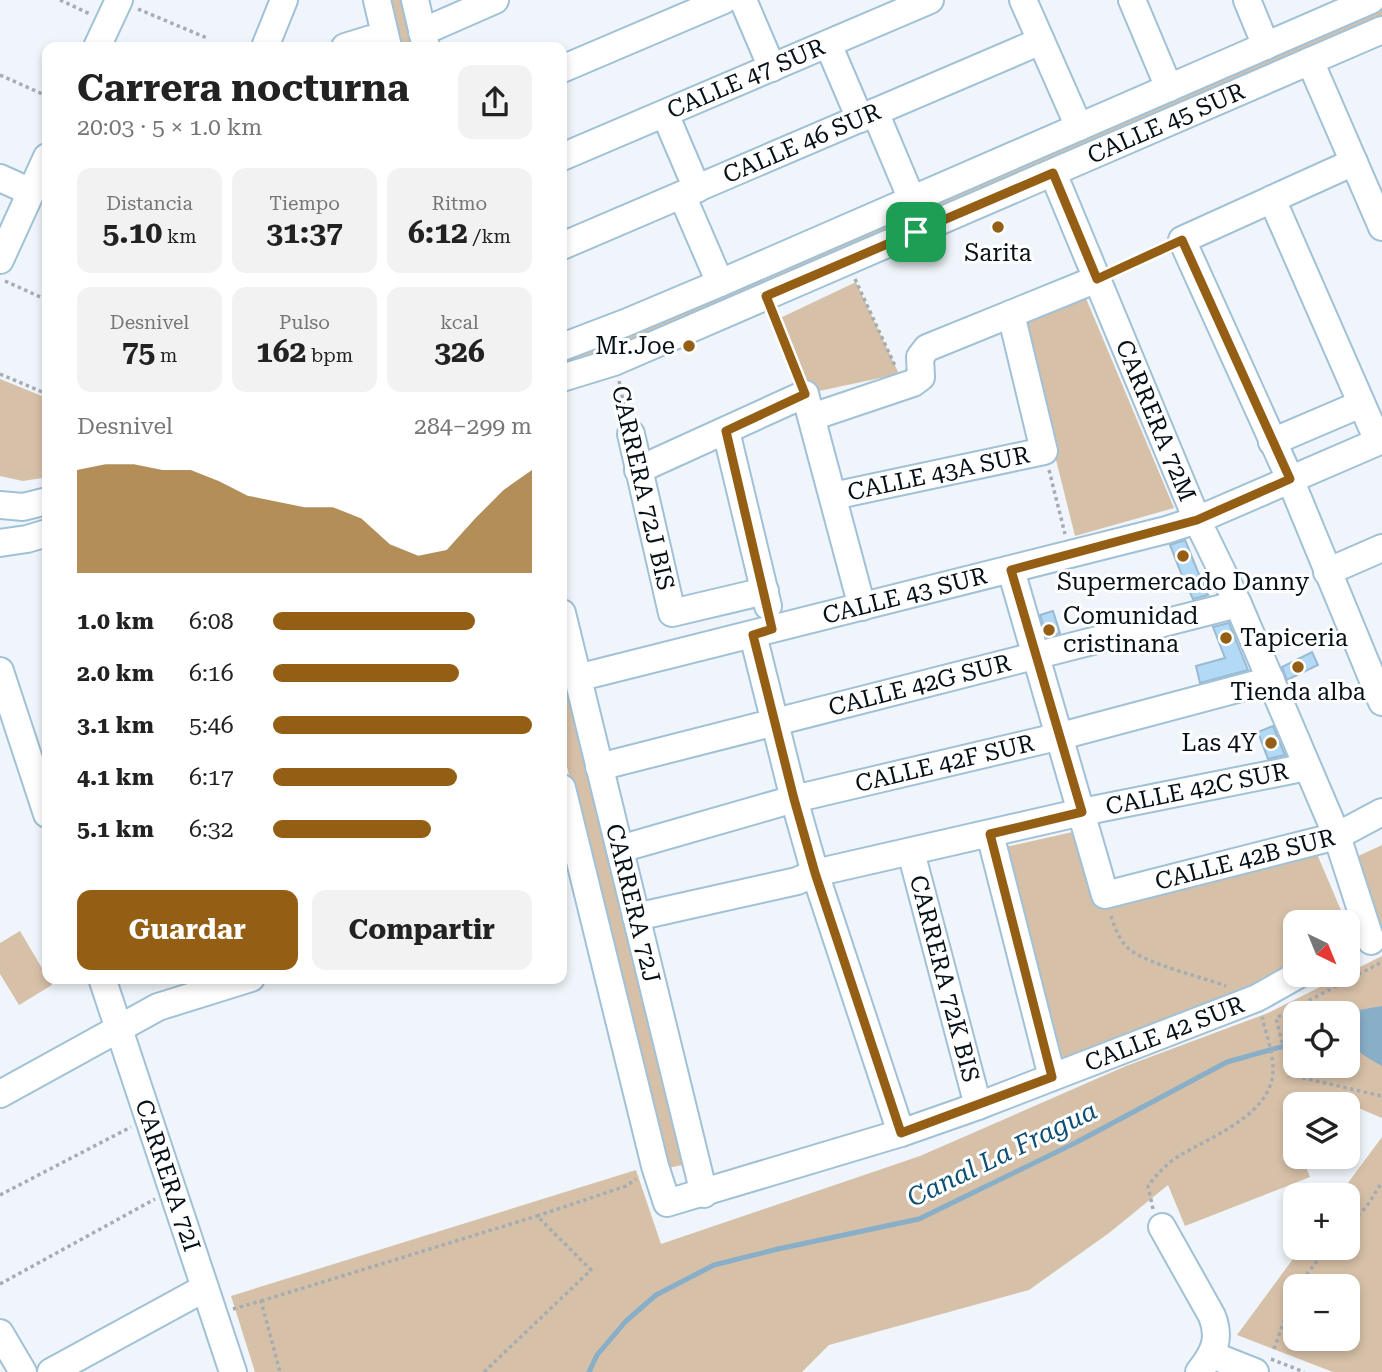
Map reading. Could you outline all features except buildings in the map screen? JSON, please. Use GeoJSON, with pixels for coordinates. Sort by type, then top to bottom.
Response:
{"type":"FeatureCollection","features":[{"type":"Feature","properties":{"kind":"street"},"geometry":{"type":"LineString","coordinates":[[267,42],[284,0]]}},
{"type":"Feature","properties":{"kind":"street"},"geometry":{"type":"LineString","coordinates":[[377,0],[379,42]]}},
{"type":"Feature","properties":{"kind":"street"},"geometry":{"type":"LineString","coordinates":[[415,0],[424,40],[495,0]]}},
{"type":"Feature","properties":{"kind":"street"},"geometry":{"type":"LineString","coordinates":[[567,67],[724,0]]}},
{"type":"Feature","properties":{"kind":"street"},"geometry":{"type":"LineString","coordinates":[[743,0],[772,68]]}},
{"type":"Feature","properties":{"kind":"street","name":"CALLE 47 SUR"},"geometry":{"type":"LineString","coordinates":[[567,155],[930,0]]}},
{"type":"Feature","properties":{"kind":"street"},"geometry":{"type":"LineString","coordinates":[[1023,0],[1079,127]]}},
{"type":"Feature","properties":{"kind":"street"},"geometry":{"type":"LineString","coordinates":[[1132,0],[1170,88]]}},
{"type":"Feature","properties":{"kind":"street"},"geometry":{"type":"LineString","coordinates":[[1247,0],[1266,46]]}},
{"type":"Feature","properties":{"kind":"street","name":"CALLE 45 SUR"},"geometry":{"type":"LineString","coordinates":[[567,344],[720,283],[1371,0]]}},
{"type":"Feature","properties":{"kind":"street"},"geometry":{"type":"LineString","coordinates":[[99,42],[115,8]]}},
{"type":"Feature","properties":{"kind":"street","name":"CALLE 45 SUR"},"geometry":{"type":"LineString","coordinates":[[567,376],[614,362],[1382,30]]}},
{"type":"Feature","properties":{"kind":"street","name":"CALLE 46 SUR"},"geometry":{"type":"LineString","coordinates":[[567,244],[1041,41]]}},
{"type":"Feature","properties":{"kind":"street"},"geometry":{"type":"LineString","coordinates":[[828,44],[912,200]]}},
{"type":"Feature","properties":{"kind":"street"},"geometry":{"type":"LineString","coordinates":[[1310,61],[1382,227]]}},
{"type":"Feature","properties":{"kind":"street"},"geometry":{"type":"LineString","coordinates":[[665,114],[720,283]]}},
{"type":"Feature","properties":{"kind":"street"},"geometry":{"type":"LineString","coordinates":[[1354,162],[1182,240],[1290,479],[1382,702]]}},
{"type":"Feature","properties":{"kind":"street"},"geometry":{"type":"LineString","coordinates":[[0,260],[42,168]]}},
{"type":"Feature","properties":{"kind":"street","name":"CARRERA 72M"},"geometry":{"type":"LineString","coordinates":[[1053,173],[1197,520],[1238,604],[1337,836],[1371,947]]}},
{"type":"Feature","properties":{"kind":"street"},"geometry":{"type":"LineString","coordinates":[[0,178],[31,192]]}},
{"type":"Feature","properties":{"kind":"street"},"geometry":{"type":"LineString","coordinates":[[1272,199],[1361,404],[1380,441]]}},
{"type":"Feature","properties":{"kind":"street"},"geometry":{"type":"LineString","coordinates":[[638,470],[726,431],[809,405],[913,383],[920,377],[920,357],[927,348],[1097,279]]}},
{"type":"Feature","properties":{"kind":"street"},"geometry":{"type":"LineString","coordinates":[[1011,314],[1044,451]]}},
{"type":"Feature","properties":{"kind":"street"},"geometry":{"type":"LineString","coordinates":[[1272,442],[1361,404]]}},
{"type":"Feature","properties":{"kind":"street"},"geometry":{"type":"LineString","coordinates":[[809,405],[862,607]]}},
{"type":"Feature","properties":{"kind":"street"},"geometry":{"type":"LineString","coordinates":[[726,431],[765,591],[763,632],[775,722],[794,799],[815,873],[901,1133]]}},
{"type":"Feature","properties":{"kind":"street","name":"CARRERA 72J BIS"},"geometry":{"type":"LineString","coordinates":[[631,434],[672,613],[765,591]]}},
{"type":"Feature","properties":{"kind":"street","name":"CALLE 43 SUR"},"geometry":{"type":"LineString","coordinates":[[577,678],[1070,555],[1197,520],[1380,441]]}},
{"type":"Feature","properties":{"kind":"street","name":"CALLE 43A SUR"},"geometry":{"type":"LineString","coordinates":[[833,496],[1044,451]]}},
{"type":"Feature","properties":{"kind":"street"},"geometry":{"type":"LineString","coordinates":[[0,505],[23,507],[42,502]]}},
{"type":"Feature","properties":{"kind":"street"},"geometry":{"type":"LineString","coordinates":[[0,543],[27,540],[42,535]]}},
{"type":"Feature","properties":{"kind":"street"},"geometry":{"type":"LineString","coordinates":[[1327,572],[1382,548]]}},
{"type":"Feature","properties":{"kind":"street"},"geometry":{"type":"LineString","coordinates":[[1011,570],[1105,895]]}},
{"type":"Feature","properties":{"kind":"street","name":"CALLE 42G SUR"},"geometry":{"type":"LineString","coordinates":[[599,767],[1238,604]]}},
{"type":"Feature","properties":{"kind":"street","name":"CARRERA 72J"},"geometry":{"type":"LineString","coordinates":[[567,635],[704,1194]]}},
{"type":"Feature","properties":{"kind":"street"},"geometry":{"type":"LineString","coordinates":[[0,671],[42,799]]}},
{"type":"Feature","properties":{"kind":"street","name":"CALLE 42F SUR"},"geometry":{"type":"LineString","coordinates":[[620,849],[794,799],[1060,737],[1271,680]]}},
{"type":"Feature","properties":{"kind":"street","name":"CALLE 42C SUR"},"geometry":{"type":"LineString","coordinates":[[636,917],[1082,812],[1307,768]]}},
{"type":"Feature","properties":{"kind":"street","name":"CALLE 42B SUR"},"geometry":{"type":"LineString","coordinates":[[1105,895],[1337,836],[1382,812]]}},
{"type":"Feature","properties":{"kind":"street","name":"CARRERA 72J"},"geometry":{"type":"LineString","coordinates":[[567,829],[573,879],[667,1203]]}},
{"type":"Feature","properties":{"kind":"street"},"geometry":{"type":"LineString","coordinates":[[990,834],[1052,1077]]}},
{"type":"Feature","properties":{"kind":"street","name":"CARRERA 72K BIS"},"geometry":{"type":"LineString","coordinates":[[911,852],[978,1106]]}},
{"type":"Feature","properties":{"kind":"street","name":"CALLE 42 SUR"},"geometry":{"type":"LineString","coordinates":[[667,1203],[901,1133],[978,1106],[1257,998],[1283,983]]}},
{"type":"Feature","properties":{"kind":"street","name":"CARRERA 72I"},"geometry":{"type":"LineString","coordinates":[[104,984],[233,1372]]}},
{"type":"Feature","properties":{"kind":"street"},"geometry":{"type":"LineString","coordinates":[[0,1094],[158,1007],[232,984]]}},
{"type":"Feature","properties":{"kind":"street"},"geometry":{"type":"LineString","coordinates":[[1162,1227],[1212,1316],[1217,1338],[1209,1366],[1255,1372]]}},
{"type":"Feature","properties":{"kind":"street"},"geometry":{"type":"LineString","coordinates":[[51,1372],[205,1288]]}},
{"type":"Feature","properties":{"kind":"street"},"geometry":{"type":"LineString","coordinates":[[0,1333],[23,1372]]}},
{"type":"Feature","properties":{"kind":"path"},"geometry":{"type":"LineString","coordinates":[[60,0],[115,8],[206,38]]}},
{"type":"Feature","properties":{"kind":"path"},"geometry":{"type":"LineString","coordinates":[[0,75],[42,94]]}},
{"type":"Feature","properties":{"kind":"path"},"geometry":{"type":"LineString","coordinates":[[1097,279],[1182,240]]}},
{"type":"Feature","properties":{"kind":"path"},"geometry":{"type":"LineString","coordinates":[[847,261],[904,386]]}},
{"type":"Feature","properties":{"kind":"path"},"geometry":{"type":"LineString","coordinates":[[0,279],[42,298]]}},
{"type":"Feature","properties":{"kind":"path"},"geometry":{"type":"LineString","coordinates":[[766,296],[809,405]]}},
{"type":"Feature","properties":{"kind":"path","name":"CARRERA 72J BIS"},"geometry":{"type":"LineString","coordinates":[[614,362],[631,434]]}},
{"type":"Feature","properties":{"kind":"path"},"geometry":{"type":"LineString","coordinates":[[0,374],[42,392]]}},
{"type":"Feature","properties":{"kind":"path"},"geometry":{"type":"LineString","coordinates":[[1044,451],[1070,555]]}},
{"type":"Feature","properties":{"kind":"path"},"geometry":{"type":"LineString","coordinates":[[1105,895],[1115,928],[1128,949],[1257,998]]}},
{"type":"Feature","properties":{"kind":"path"},"geometry":{"type":"LineString","coordinates":[[1371,947],[1276,1018],[1290,1075],[1382,1096]]}},
{"type":"Feature","properties":{"kind":"path"},"geometry":{"type":"LineString","coordinates":[[1162,1227],[1150,1204],[1148,1186],[1160,1170],[1247,1115],[1263,1099],[1272,1079],[1273,1065],[1265,1030]]}},
{"type":"Feature","properties":{"kind":"path"},"geometry":{"type":"LineString","coordinates":[[0,1195],[148,1118]]}},
{"type":"Feature","properties":{"kind":"path"},"geometry":{"type":"LineString","coordinates":[[214,1314],[537,1216],[626,1186],[655,1166]]}},
{"type":"Feature","properties":{"kind":"path"},"geometry":{"type":"LineString","coordinates":[[1360,1213],[1382,1182]]}},
{"type":"Feature","properties":{"kind":"path"},"geometry":{"type":"LineString","coordinates":[[0,1284],[172,1189]]}},
{"type":"Feature","properties":{"kind":"path"},"geometry":{"type":"LineString","coordinates":[[484,1372],[591,1270],[537,1216]]}},
{"type":"Feature","properties":{"kind":"path"},"geometry":{"type":"LineString","coordinates":[[1307,1274],[1318,1260]]}},
{"type":"Feature","properties":{"kind":"path"},"geometry":{"type":"LineString","coordinates":[[261,1301],[280,1372]]}},
{"type":"Feature","properties":{"kind":"path"},"geometry":{"type":"LineString","coordinates":[[1274,1349],[1283,1324]]}},
{"type":"Feature","properties":{"kind":"shaded area"},"geometry":{"type":"Polygon","coordinates":[[[388,0],[404,0],[414,42],[398,42],[388,0]]]}},
{"type":"Feature","properties":{"kind":"shaded area"},"geometry":{"type":"Polygon","coordinates":[[[1382,7],[1382,18],[1142,125],[591,357],[567,365],[567,355],[1382,7]]]}},
{"type":"Feature","properties":{"kind":"shaded area"},"geometry":{"type":"Polygon","coordinates":[[[856,282],[899,374],[805,394],[776,320],[856,282]]]}},
{"type":"Feature","properties":{"kind":"shaded area"},"geometry":{"type":"Polygon","coordinates":[[[1085,296],[1174,508],[1075,536],[1022,323],[1085,296]]]}},
{"type":"Feature","properties":{"kind":"shaded area"},"geometry":{"type":"Polygon","coordinates":[[[0,379],[42,396],[42,478],[23,481],[0,476],[0,379]]]}},
{"type":"Feature","properties":{"kind":"shaded area"},"geometry":{"type":"Polygon","coordinates":[[[567,683],[688,1164],[668,1168],[567,767],[567,683]]]}},
{"type":"Feature","properties":{"kind":"shaded area"},"geometry":{"type":"Polygon","coordinates":[[[1077,831],[1096,907],[1317,854],[1341,910],[1283,910],[1283,968],[1237,995],[1059,1062],[1001,848],[1077,831]]]}},
{"type":"Feature","properties":{"kind":"shaded area"},"geometry":{"type":"Polygon","coordinates":[[[1382,845],[1382,931],[1381,931],[1354,858],[1382,845]]]}},
{"type":"Feature","properties":{"kind":"shaded area"},"geometry":{"type":"Polygon","coordinates":[[[20,931],[42,968],[42,984],[52,985],[19,1005],[0,974],[0,943],[20,931]]]}},
{"type":"Feature","properties":{"kind":"shaded area"},"geometry":{"type":"Polygon","coordinates":[[[1382,956],[1382,1118],[1360,1109],[1360,1092],[1283,1092],[1283,1169],[1307,1169],[1310,1177],[1295,1183],[1283,1183],[1283,1188],[1185,1226],[1168,1185],[1109,1233],[1029,1290],[829,1345],[802,1372],[255,1372],[231,1296],[636,1170],[661,1244],[920,1156],[1126,1066],[1283,1006],[1283,1078],[1360,1078],[1360,1001],[1292,1001],[1320,987],[1360,987],[1360,967],[1382,956]]]}},
{"type":"Feature","properties":{"kind":"shaded area"},"geometry":{"type":"Polygon","coordinates":[[[1382,1137],[1382,1372],[1333,1372],[1237,1335],[1292,1260],[1360,1260],[1360,1183],[1348,1183],[1382,1137]]]}},
{"type":"Feature","properties":{"kind":"water"},"geometry":{"type":"Polygon","coordinates":[[[1382,1006],[1382,1066],[1360,1051],[1360,1010],[1382,1006]]]}},
{"type":"Feature","properties":{"kind":"waterway","name":"Canal La Fragua"},"geometry":{"type":"LineString","coordinates":[[589,1372],[597,1355],[626,1321],[656,1295],[714,1265],[919,1219],[1077,1142],[1227,1062],[1283,1046]]}},
{"type":"Feature","properties":{"kind":"place","name":"Sarita"},"geometry":{"type":"Point","coordinates":[998,227]}},
{"type":"Feature","properties":{"kind":"place","name":"Mr.Joe"},"geometry":{"type":"Point","coordinates":[689,346]}},
{"type":"Feature","properties":{"kind":"place","name":"Supermercado Danny"},"geometry":{"type":"Point","coordinates":[1183,556]}},
{"type":"Feature","properties":{"kind":"place","name":"Comunidad cristinana"},"geometry":{"type":"Point","coordinates":[1049,630]}},
{"type":"Feature","properties":{"kind":"place","name":"Tapiceria"},"geometry":{"type":"Point","coordinates":[1226,638]}},
{"type":"Feature","properties":{"kind":"place","name":"Tienda alba"},"geometry":{"type":"Point","coordinates":[1298,667]}},
{"type":"Feature","properties":{"kind":"place","name":"Las 4Y"},"geometry":{"type":"Point","coordinates":[1271,743]}},
{"type":"Feature","properties":{"kind":"route"},"geometry":{"type":"LineString","coordinates":[[1053,173],[1097,279],[1182,240],[1290,479],[1197,520],[1011,570],[1082,812],[990,834],[1052,1077],[901,1133],[815,873],[753,635],[772,629],[726,431],[805,394],[766,296],[916,232],[1053,173]]}}]}
